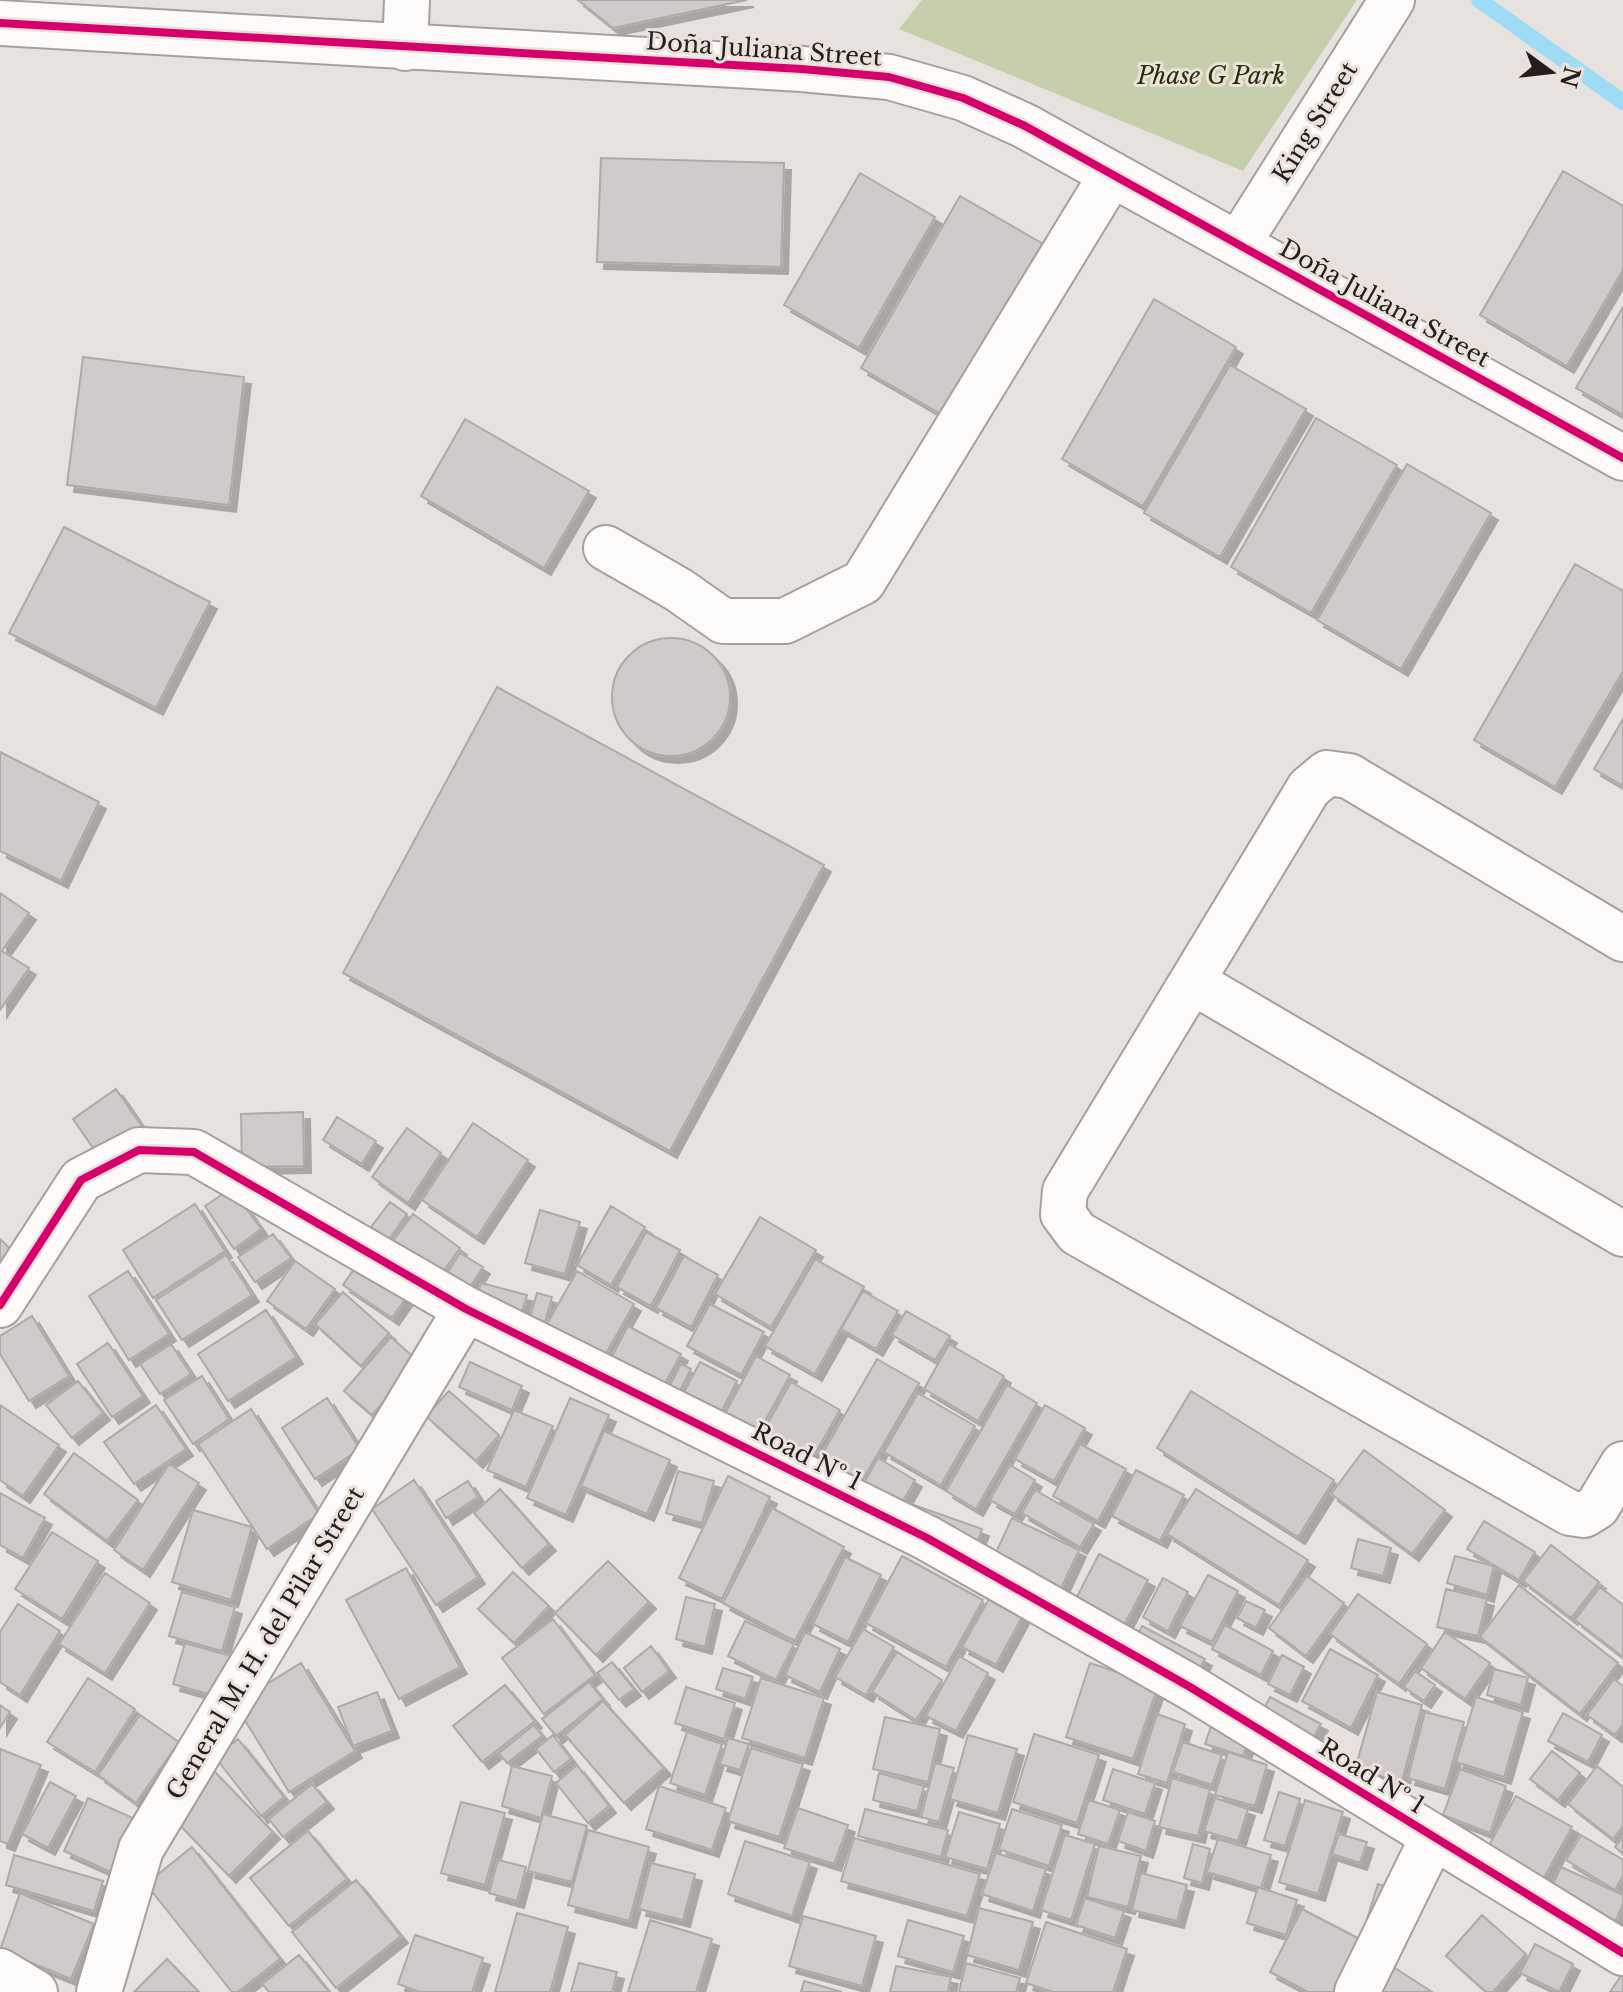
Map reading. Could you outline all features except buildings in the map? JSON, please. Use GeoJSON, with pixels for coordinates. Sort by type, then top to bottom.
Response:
{"type":"FeatureCollection","features":[{"type":"Feature","properties":{"kind":"street"},"geometry":{"type":"LineString","coordinates":[[405,48],[407,0]]}},
{"type":"Feature","properties":{"kind":"street","name":"King Street"},"geometry":{"type":"LineString","coordinates":[[1238,244],[1392,0]]}},
{"type":"Feature","properties":{"kind":"street","name":"Doña Juliana Street"},"geometry":{"type":"LineString","coordinates":[[0,23],[786,68],[889,77],[963,98],[1025,126],[1623,458]]}},
{"type":"Feature","properties":{"kind":"street"},"geometry":{"type":"LineString","coordinates":[[606,548],[679,590],[723,621],[785,621],[863,582],[1112,174]]}},
{"type":"Feature","properties":{"kind":"street"},"geometry":{"type":"LineString","coordinates":[[1623,939],[1349,776],[1327,773],[1309,788],[1065,1191],[1063,1214],[1077,1233],[1570,1513],[1584,1515],[1597,1507],[1623,1464]]}},
{"type":"Feature","properties":{"kind":"street"},"geometry":{"type":"LineString","coordinates":[[1193,982],[1623,1234]]}},
{"type":"Feature","properties":{"kind":"street","name":"Road № 1"},"geometry":{"type":"LineString","coordinates":[[0,1305],[81,1180],[139,1150],[194,1152],[466,1309],[927,1538],[1190,1687],[1623,1953]]}},
{"type":"Feature","properties":{"kind":"street","name":"General M. H. del Pilar Street"},"geometry":{"type":"LineString","coordinates":[[99,1992],[141,1849],[466,1309]]}},
{"type":"Feature","properties":{"kind":"street"},"geometry":{"type":"LineString","coordinates":[[1357,1992],[1433,1837]]}},
{"type":"Feature","properties":{"kind":"street"},"geometry":{"type":"LineString","coordinates":[[0,1971],[35,1992]]}},
{"type":"Feature","properties":{"kind":"green space","name":"Phase G Park"},"geometry":{"type":"Polygon","coordinates":[[[922,0],[1357,0],[1243,171],[899,29],[922,0]]]}},
{"type":"Feature","properties":{"kind":"waterway"},"geometry":{"type":"LineString","coordinates":[[1479,0],[1623,102]]}},
{"type":"Feature","properties":{"kind":"cycle path"},"geometry":{"type":"LineString","coordinates":[[0,23],[802,69],[889,77],[963,98],[1025,126],[1623,458]]}},
{"type":"Feature","properties":{"kind":"cycle path"},"geometry":{"type":"LineString","coordinates":[[0,1305],[81,1180],[139,1150],[194,1152],[466,1309],[927,1538],[1190,1687],[1623,1953]]}}]}
